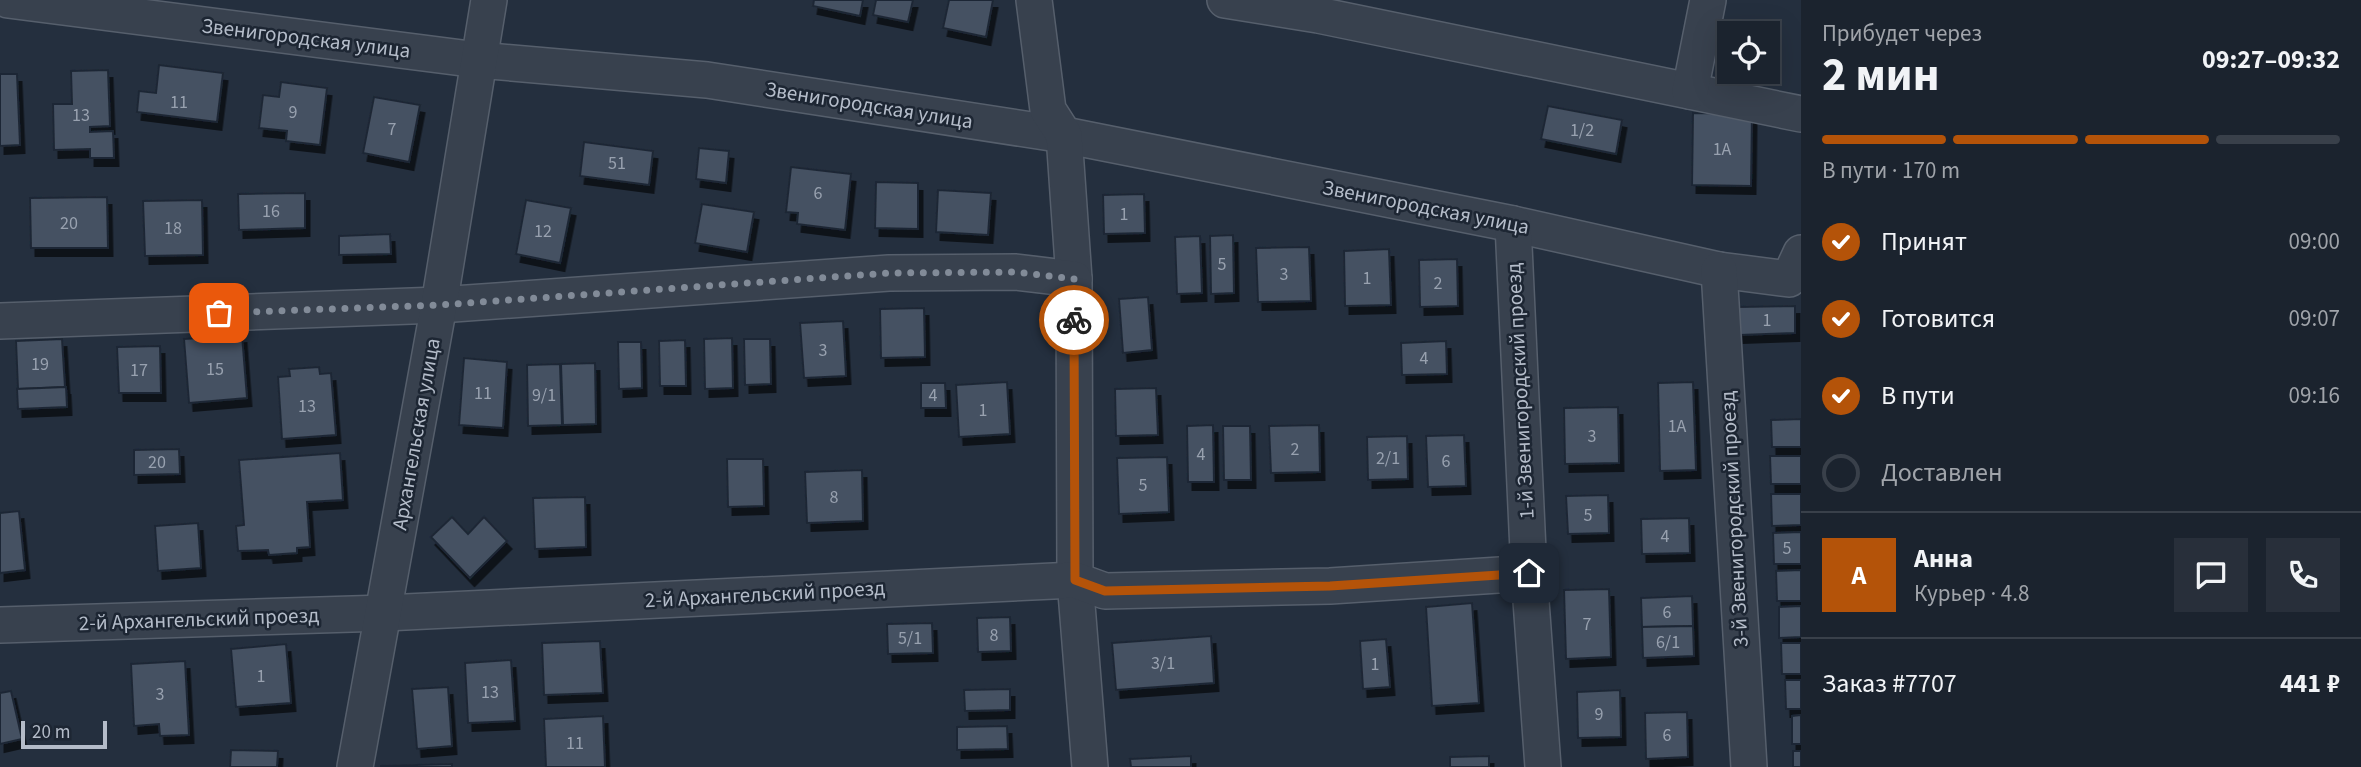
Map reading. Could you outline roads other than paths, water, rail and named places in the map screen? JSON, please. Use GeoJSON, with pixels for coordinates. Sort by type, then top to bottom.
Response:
{"type":"FeatureCollection","features":[{"type":"Feature","properties":{"kind":"street","name":"Звенигородская улица"},"geometry":{"type":"LineString","coordinates":[[8,0],[478,60],[706,80],[1064,135],[1513,224],[1719,271],[1789,279],[1801,253]]}},
{"type":"Feature","properties":{"kind":"street","name":"Архангельская улица"},"geometry":{"type":"LineString","coordinates":[[355,767],[439,305],[489,0]]}},
{"type":"Feature","properties":{"kind":"street"},"geometry":{"type":"LineString","coordinates":[[1034,0],[1048,110],[1064,135],[1074,279],[1075,580],[1090,767]]}},
{"type":"Feature","properties":{"kind":"street"},"geometry":{"type":"LineString","coordinates":[[1224,0],[1320,8],[1801,114]]}},
{"type":"Feature","properties":{"kind":"street"},"geometry":{"type":"LineString","coordinates":[[1690,91],[1708,0]]}},
{"type":"Feature","properties":{"kind":"street","name":"1-й Звенигородский проезд"},"geometry":{"type":"LineString","coordinates":[[1513,224],[1529,573],[1543,767]]}},
{"type":"Feature","properties":{"kind":"street","name":"3-й Звенигородский проезд"},"geometry":{"type":"LineString","coordinates":[[1719,271],[1749,767]]}},
{"type":"Feature","properties":{"kind":"street"},"geometry":{"type":"LineString","coordinates":[[0,321],[439,305],[889,273],[1016,272],[1074,279]]}},
{"type":"Feature","properties":{"kind":"street","name":"2-й Архангельский проезд"},"geometry":{"type":"LineString","coordinates":[[0,625],[385,613],[1075,580],[1105,591],[1330,586],[1529,573]]}}]}
